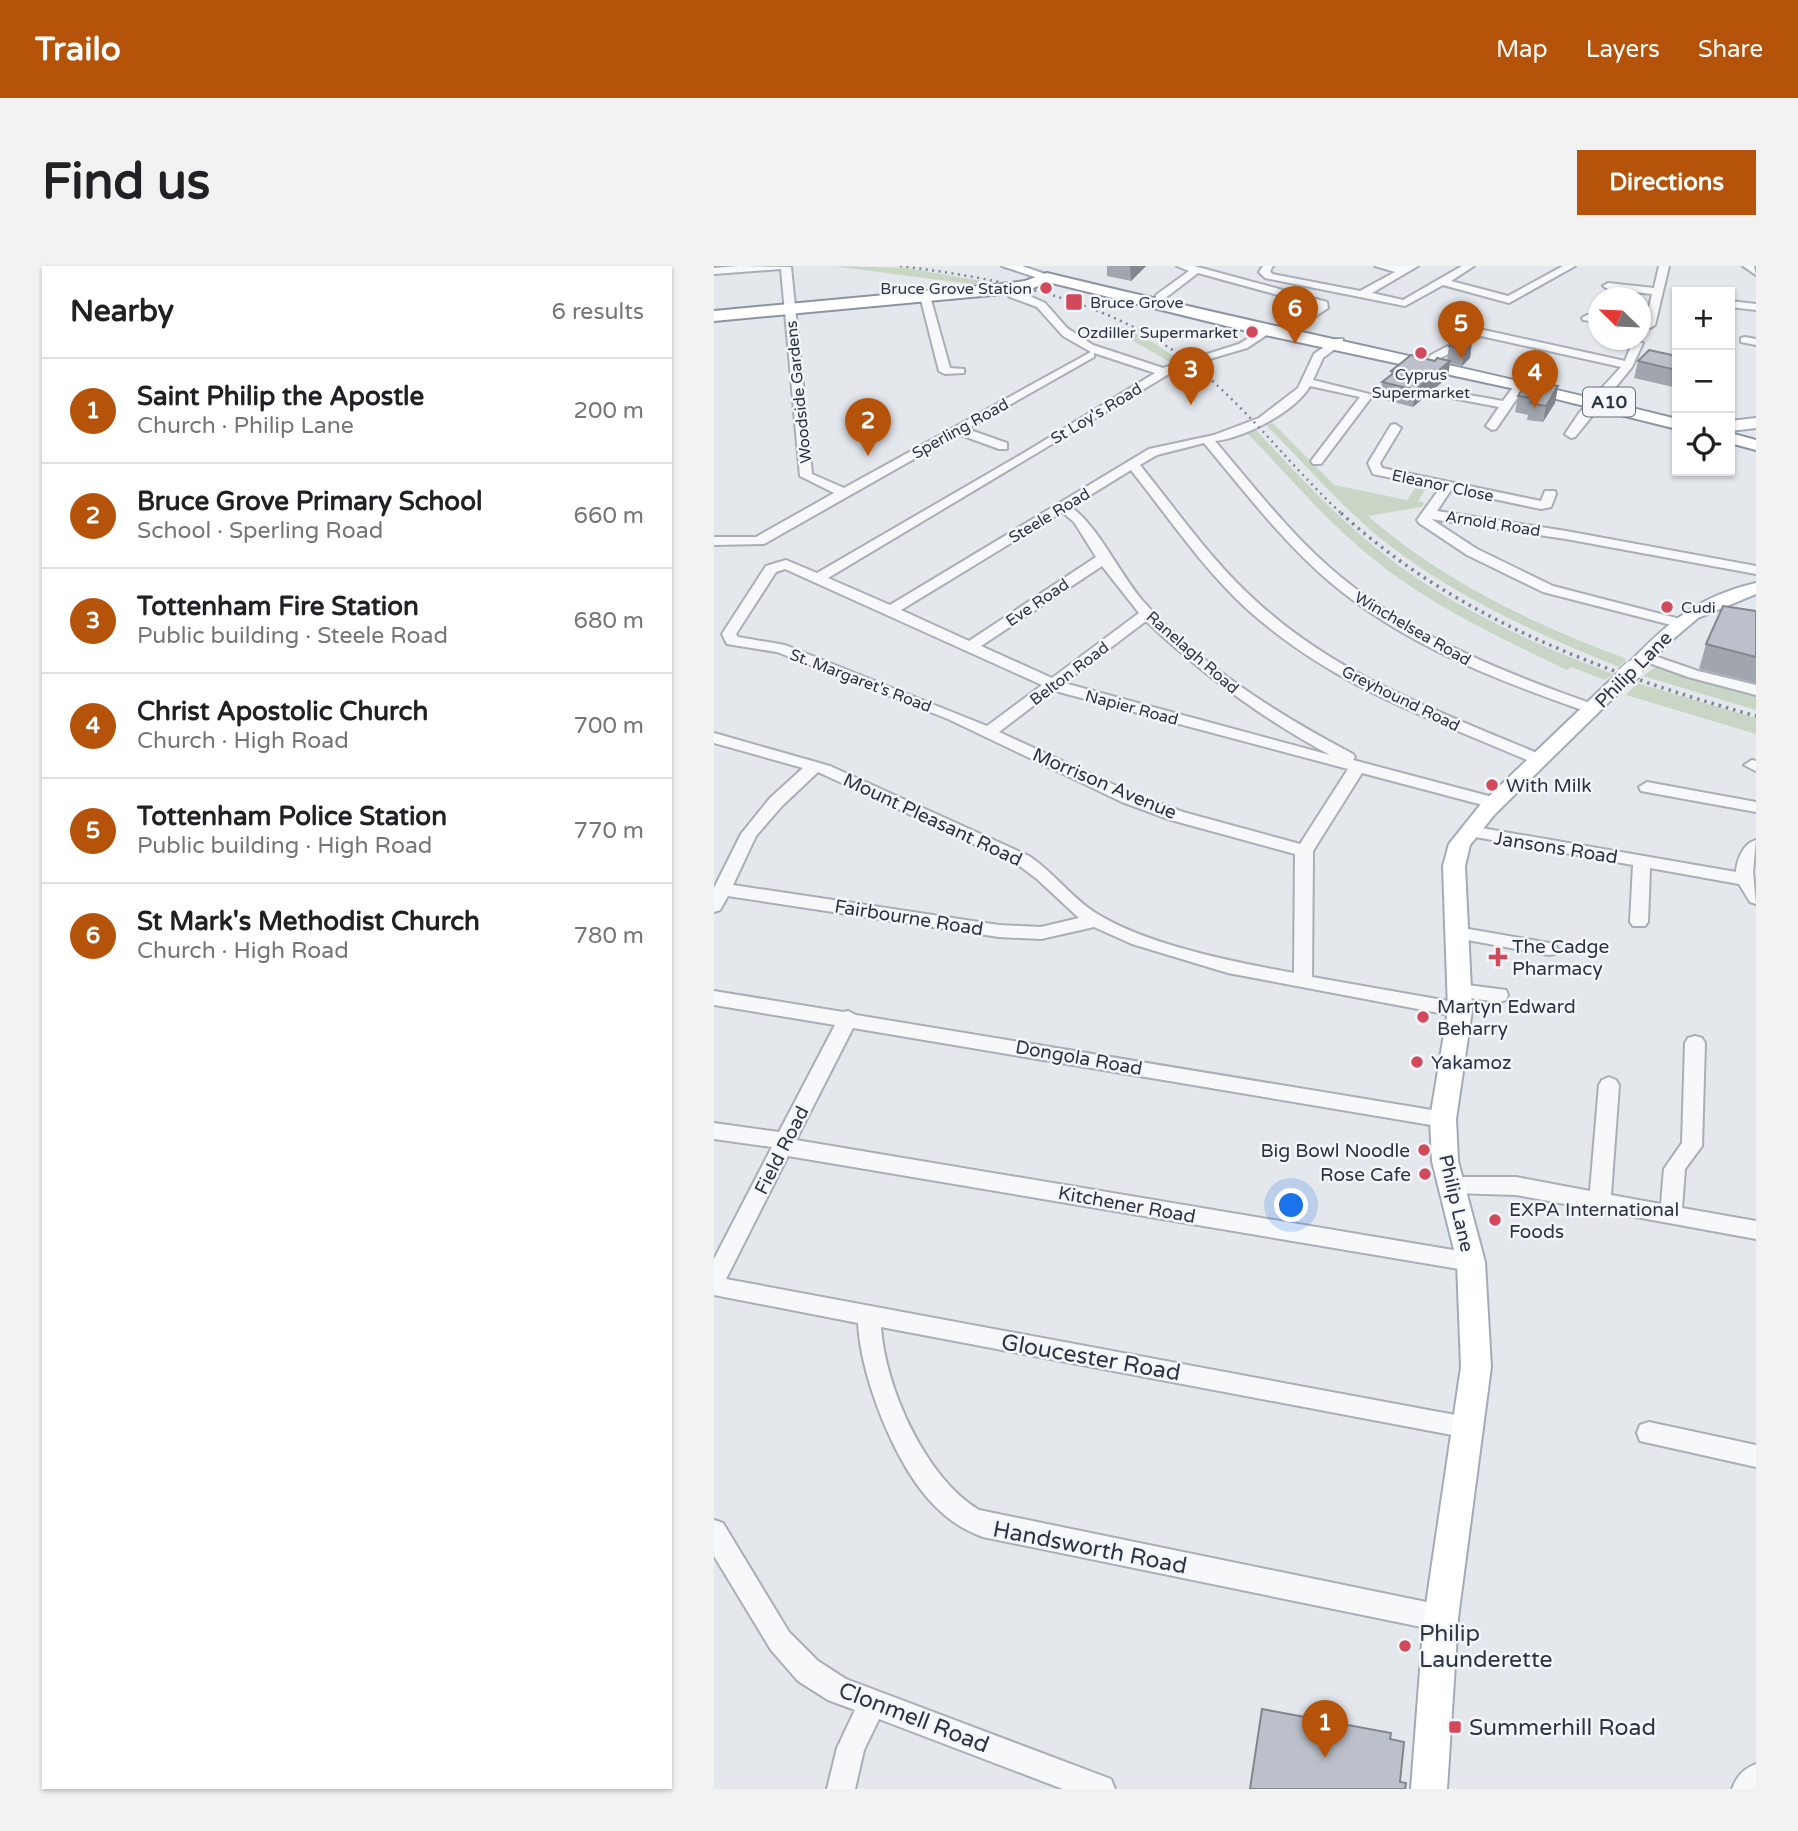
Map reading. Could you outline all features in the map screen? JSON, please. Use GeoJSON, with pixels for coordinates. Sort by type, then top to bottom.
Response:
{"type":"FeatureCollection","features":[{"type":"Feature","properties":{"kind":"highway"},"geometry":{"type":"LineString","coordinates":[[714,316],[1006,289],[1028,285],[1047,277]]}},
{"type":"Feature","properties":{"kind":"highway","name":"A10"},"geometry":{"type":"LineString","coordinates":[[1047,277],[1243,323],[1521,383],[1672,420]]}},
{"type":"Feature","properties":{"kind":"highway"},"geometry":{"type":"LineString","coordinates":[[1735,433],[1756,438]]}},
{"type":"Feature","properties":{"kind":"highway"},"geometry":{"type":"LineString","coordinates":[[1735,439],[1756,445]]}},
{"type":"Feature","properties":{"kind":"main road"},"geometry":{"type":"LineString","coordinates":[[1009,266],[1047,277]]}},
{"type":"Feature","properties":{"kind":"main road"},"geometry":{"type":"LineString","coordinates":[[1735,425],[1756,423]]}},
{"type":"Feature","properties":{"kind":"main road","name":"Philip Lane"},"geometry":{"type":"LineString","coordinates":[[1429,1789],[1441,1618],[1476,1367],[1471,1262],[1445,1161],[1443,1119],[1460,1000],[1454,866],[1456,853],[1470,831],[1494,803],[1679,623],[1700,610],[1756,588]]}},
{"type":"Feature","properties":{"kind":"street"},"geometry":{"type":"LineString","coordinates":[[714,271],[775,266]]}},
{"type":"Feature","properties":{"kind":"street"},"geometry":{"type":"LineString","coordinates":[[783,266],[786,267],[789,309]]}},
{"type":"Feature","properties":{"kind":"street"},"geometry":{"type":"LineString","coordinates":[[1182,266],[1195,271]]}},
{"type":"Feature","properties":{"kind":"street"},"geometry":{"type":"LineString","coordinates":[[1380,266],[1408,269]]}},
{"type":"Feature","properties":{"kind":"street"},"geometry":{"type":"LineString","coordinates":[[1266,268],[1269,276],[1405,303],[1469,266]]}},
{"type":"Feature","properties":{"kind":"street"},"geometry":{"type":"LineString","coordinates":[[1440,281],[1509,300],[1570,266]]}},
{"type":"Feature","properties":{"kind":"street"},"geometry":{"type":"LineString","coordinates":[[1651,318],[1664,266]]}},
{"type":"Feature","properties":{"kind":"street"},"geometry":{"type":"LineString","coordinates":[[1748,266],[1756,272]]}},
{"type":"Feature","properties":{"kind":"street"},"geometry":{"type":"LineString","coordinates":[[1361,295],[1408,269]]}},
{"type":"Feature","properties":{"kind":"street"},"geometry":{"type":"LineString","coordinates":[[1160,296],[1195,271]]}},
{"type":"Feature","properties":{"kind":"street","name":"St Loy's Road"},"geometry":{"type":"LineString","coordinates":[[820,577],[1174,366],[1243,346],[1321,309],[1324,304],[1229,285],[1195,271]]}},
{"type":"Feature","properties":{"kind":"street"},"geometry":{"type":"LineString","coordinates":[[1608,286],[1658,292]]}},
{"type":"Feature","properties":{"kind":"street"},"geometry":{"type":"LineString","coordinates":[[1006,289],[1038,303],[1051,313],[1066,333],[1097,351],[1165,372]]}},
{"type":"Feature","properties":{"kind":"street"},"geometry":{"type":"LineString","coordinates":[[925,296],[945,371],[960,371]]}},
{"type":"Feature","properties":{"kind":"street"},"geometry":{"type":"LineString","coordinates":[[1735,305],[1756,307]]}},
{"type":"Feature","properties":{"kind":"street","name":"Woodside Gardens"},"geometry":{"type":"LineString","coordinates":[[789,309],[806,476],[844,493]]}},
{"type":"Feature","properties":{"kind":"street"},"geometry":{"type":"LineString","coordinates":[[1429,363],[1479,332],[1629,363]]}},
{"type":"Feature","properties":{"kind":"street","name":"Steele Road"},"geometry":{"type":"LineString","coordinates":[[892,610],[1159,449],[1212,438],[1270,417],[1298,394],[1307,382],[1314,361],[1336,343]]}},
{"type":"Feature","properties":{"kind":"street"},"geometry":{"type":"LineString","coordinates":[[1571,434],[1583,414],[1629,363],[1631,350]]}},
{"type":"Feature","properties":{"kind":"street","name":"Sperling Road"},"geometry":{"type":"LineString","coordinates":[[714,541],[759,541],[961,431],[1090,355]]}},
{"type":"Feature","properties":{"kind":"street"},"geometry":{"type":"LineString","coordinates":[[1307,382],[1367,396],[1317,461]]}},
{"type":"Feature","properties":{"kind":"street"},"geometry":{"type":"LineString","coordinates":[[1492,426],[1521,383]]}},
{"type":"Feature","properties":{"kind":"street"},"geometry":{"type":"LineString","coordinates":[[1446,394],[1506,405]]}},
{"type":"Feature","properties":{"kind":"street","name":"Eleanor Close"},"geometry":{"type":"LineString","coordinates":[[1395,428],[1374,463],[1377,471],[1541,505],[1546,504],[1550,494]]}},
{"type":"Feature","properties":{"kind":"street"},"geometry":{"type":"LineString","coordinates":[[961,431],[1003,446]]}},
{"type":"Feature","properties":{"kind":"street","name":"Winchelsea Road"},"geometry":{"type":"LineString","coordinates":[[1212,438],[1313,559],[1372,607],[1459,657],[1512,680],[1593,709]]}},
{"type":"Feature","properties":{"kind":"street","name":"Greyhound Road"},"geometry":{"type":"LineString","coordinates":[[1133,464],[1235,589],[1305,646],[1328,662],[1403,703],[1540,760]]}},
{"type":"Feature","properties":{"kind":"street"},"geometry":{"type":"LineString","coordinates":[[1430,514],[1447,486]]}},
{"type":"Feature","properties":{"kind":"street","name":"Ranelagh Road"},"geometry":{"type":"LineString","coordinates":[[1060,508],[1068,510],[1079,520],[1147,614],[1235,690],[1315,749],[1359,762],[1357,768]]}},
{"type":"Feature","properties":{"kind":"street","name":"Arnold Road"},"geometry":{"type":"LineString","coordinates":[[1679,623],[1548,589],[1452,540],[1424,520],[1426,515],[1566,535],[1756,569]]}},
{"type":"Feature","properties":{"kind":"street","name":"Eve Road"},"geometry":{"type":"LineString","coordinates":[[971,646],[1104,558]]}},
{"type":"Feature","properties":{"kind":"street","name":"Napier Road"},"geometry":{"type":"LineString","coordinates":[[730,639],[729,634],[771,569],[786,564],[820,577],[1054,685],[1315,749]]}},
{"type":"Feature","properties":{"kind":"street","name":"Belton Road"},"geometry":{"type":"LineString","coordinates":[[990,731],[1147,614]]}},
{"type":"Feature","properties":{"kind":"street","name":"St. Margaret's Road"},"geometry":{"type":"LineString","coordinates":[[730,639],[780,648],[990,731]]}},
{"type":"Feature","properties":{"kind":"street"},"geometry":{"type":"LineString","coordinates":[[1633,669],[1693,674],[1756,690]]}},
{"type":"Feature","properties":{"kind":"street","name":"Morrison Avenue"},"geometry":{"type":"LineString","coordinates":[[990,731],[1128,797],[1177,816],[1304,851]]}},
{"type":"Feature","properties":{"kind":"street","name":"Mount Pleasant Road"},"geometry":{"type":"LineString","coordinates":[[714,738],[824,769],[1023,859],[1039,869],[1079,911],[1094,921],[1217,964],[1303,980],[1460,1000],[1499,995]]}},
{"type":"Feature","properties":{"kind":"street"},"geometry":{"type":"LineString","coordinates":[[714,906],[749,834],[776,803],[814,767]]}},
{"type":"Feature","properties":{"kind":"street"},"geometry":{"type":"LineString","coordinates":[[1303,980],[1304,851],[1357,768],[1494,803]]}},
{"type":"Feature","properties":{"kind":"street"},"geometry":{"type":"LineString","coordinates":[[1647,787],[1756,807]]}},
{"type":"Feature","properties":{"kind":"street","name":"Jansons Road"},"geometry":{"type":"LineString","coordinates":[[1470,831],[1745,879]]}},
{"type":"Feature","properties":{"kind":"street"},"geometry":{"type":"LineString","coordinates":[[1756,846],[1745,860],[1745,879],[1756,898]]}},
{"type":"Feature","properties":{"kind":"street","name":"Jansons Road"},"geometry":{"type":"LineString","coordinates":[[1639,922],[1642,862]]}},
{"type":"Feature","properties":{"kind":"street","name":"Fairbourne Road"},"geometry":{"type":"LineString","coordinates":[[723,889],[999,931],[1041,933],[1094,921]]}},
{"type":"Feature","properties":{"kind":"street"},"geometry":{"type":"LineString","coordinates":[[1457,933],[1549,949]]}},
{"type":"Feature","properties":{"kind":"street","name":"Dongola Road"},"geometry":{"type":"LineString","coordinates":[[714,998],[848,1018],[1443,1119]]}},
{"type":"Feature","properties":{"kind":"street","name":"Field Road"},"geometry":{"type":"LineString","coordinates":[[714,1284],[848,1018]]}},
{"type":"Feature","properties":{"kind":"street"},"geometry":{"type":"LineString","coordinates":[[1671,1215],[1673,1168],[1677,1160],[1692,1146],[1695,1042]]}},
{"type":"Feature","properties":{"kind":"street"},"geometry":{"type":"LineString","coordinates":[[1600,1203],[1609,1085]]}},
{"type":"Feature","properties":{"kind":"street","name":"Kitchener Road"},"geometry":{"type":"LineString","coordinates":[[714,1131],[1471,1262]]}},
{"type":"Feature","properties":{"kind":"street"},"geometry":{"type":"LineString","coordinates":[[1451,1185],[1509,1186],[1756,1230]]}},
{"type":"Feature","properties":{"kind":"street","name":"Gloucester Road"},"geometry":{"type":"LineString","coordinates":[[714,1284],[869,1316],[1468,1427]]}},
{"type":"Feature","properties":{"kind":"street","name":"Handsworth Road"},"geometry":{"type":"LineString","coordinates":[[869,1316],[868,1331],[872,1351],[902,1432],[934,1489],[964,1517],[983,1525],[1441,1618]]}},
{"type":"Feature","properties":{"kind":"street"},"geometry":{"type":"LineString","coordinates":[[1649,1433],[1756,1456]]}},
{"type":"Feature","properties":{"kind":"street","name":"Clonmell Road"},"geometry":{"type":"LineString","coordinates":[[714,1532],[780,1641],[808,1671],[838,1690],[873,1701],[1096,1788]]}},
{"type":"Feature","properties":{"kind":"street"},"geometry":{"type":"LineString","coordinates":[[841,1789],[851,1748],[873,1701]]}},
{"type":"Feature","properties":{"kind":"street"},"geometry":{"type":"LineString","coordinates":[[1746,1789],[1756,1777]]}},
{"type":"Feature","properties":{"kind":"green space"},"geometry":{"type":"Polygon","coordinates":[[[834,266],[906,268],[1000,284],[985,286],[834,266]]]}},
{"type":"Feature","properties":{"kind":"green space"},"geometry":{"type":"Polygon","coordinates":[[[1117,324],[1178,359],[1170,362],[1110,328],[1117,324]]]}},
{"type":"Feature","properties":{"kind":"green space"},"geometry":{"type":"Polygon","coordinates":[[[1273,423],[1334,485],[1407,500],[1418,484],[1431,487],[1433,491],[1425,490],[1418,501],[1424,503],[1422,507],[1368,516],[1458,581],[1524,616],[1627,659],[1619,667],[1525,626],[1465,595],[1407,559],[1350,511],[1266,425],[1273,423]]]}},
{"type":"Feature","properties":{"kind":"green space"},"geometry":{"type":"Polygon","coordinates":[[[1256,430],[1302,479],[1368,542],[1412,575],[1495,623],[1613,674],[1605,680],[1571,667],[1567,670],[1466,620],[1418,591],[1372,558],[1339,529],[1246,432],[1256,430]]]}},
{"type":"Feature","properties":{"kind":"green space"},"geometry":{"type":"Polygon","coordinates":[[[1655,667],[1756,697],[1756,710],[1643,676],[1655,667]]]}},
{"type":"Feature","properties":{"kind":"green space"},"geometry":{"type":"Polygon","coordinates":[[[1637,683],[1756,718],[1756,734],[1626,695],[1637,683]]]}},
{"type":"Feature","properties":{"kind":"building"},"geometry":{"type":"Polygon","coordinates":[[[1455,339],[1472,342],[1464,349],[1449,346],[1455,339]]]}},
{"type":"Feature","properties":{"kind":"building"},"geometry":{"type":"Polygon","coordinates":[[[1649,350],[1672,355],[1672,369],[1638,361],[1649,350]]]}},
{"type":"Feature","properties":{"kind":"building"},"geometry":{"type":"Polygon","coordinates":[[[1411,355],[1435,361],[1437,358],[1450,361],[1415,390],[1382,382],[1395,372],[1391,371],[1411,355]]]}},
{"type":"Feature","properties":{"kind":"building"},"geometry":{"type":"Polygon","coordinates":[[[1527,381],[1558,386],[1546,406],[1530,403],[1533,398],[1518,396],[1527,381]]]}},
{"type":"Feature","properties":{"kind":"building"},"geometry":{"type":"Polygon","coordinates":[[[1723,606],[1756,611],[1756,657],[1706,644],[1723,606]]]}},
{"type":"Feature","properties":{"kind":"building"},"geometry":{"type":"Polygon","coordinates":[[[1262,1709],[1391,1733],[1390,1739],[1404,1742],[1400,1782],[1406,1783],[1405,1789],[1250,1789],[1262,1709]]]}},
{"type":"Feature","properties":{"kind":"railway"},"geometry":{"type":"LineString","coordinates":[[900,266],[1023,288],[1064,299],[1140,330],[1176,352],[1209,378],[1341,513]]}},
{"type":"Feature","properties":{"kind":"railway"},"geometry":{"type":"LineString","coordinates":[[1341,513],[1386,551],[1434,584],[1536,639],[1644,682],[1756,716]]}},
{"type":"Feature","properties":{"kind":"place","name":"Bruce Grove Station"},"geometry":{"type":"Point","coordinates":[1046,288]}},
{"type":"Feature","properties":{"kind":"place","name":"Bruce Grove"},"geometry":{"type":"Point","coordinates":[1074,302]}},
{"type":"Feature","properties":{"kind":"place","name":"Ozdiller Supermarket"},"geometry":{"type":"Point","coordinates":[1252,332]}},
{"type":"Feature","properties":{"kind":"place","name":"St Mark's Methodist Church"},"geometry":{"type":"Point","coordinates":[1295,344]}},
{"type":"Feature","properties":{"kind":"place","name":"Cyprus Supermarket"},"geometry":{"type":"Point","coordinates":[1421,353]}},
{"type":"Feature","properties":{"kind":"place","name":"Tottenham Police Station"},"geometry":{"type":"Point","coordinates":[1461,359]}},
{"type":"Feature","properties":{"kind":"place","name":"Tottenham Fire Station"},"geometry":{"type":"Point","coordinates":[1191,405]}},
{"type":"Feature","properties":{"kind":"place","name":"Christ Apostolic Church"},"geometry":{"type":"Point","coordinates":[1535,408]}},
{"type":"Feature","properties":{"kind":"place","name":"Bruce Grove Primary School"},"geometry":{"type":"Point","coordinates":[868,456]}},
{"type":"Feature","properties":{"kind":"place","name":"Cudi"},"geometry":{"type":"Point","coordinates":[1667,607]}},
{"type":"Feature","properties":{"kind":"place","name":"With Milk"},"geometry":{"type":"Point","coordinates":[1492,785]}},
{"type":"Feature","properties":{"kind":"place","name":"The Cadge Pharmacy"},"geometry":{"type":"Point","coordinates":[1498,957]}},
{"type":"Feature","properties":{"kind":"place","name":"Martyn Edward Beharry"},"geometry":{"type":"Point","coordinates":[1423,1017]}},
{"type":"Feature","properties":{"kind":"place","name":"Yakamoz"},"geometry":{"type":"Point","coordinates":[1417,1062]}},
{"type":"Feature","properties":{"kind":"place","name":"Big Bowl Noodle"},"geometry":{"type":"Point","coordinates":[1424,1150]}},
{"type":"Feature","properties":{"kind":"place","name":"Rose Cafe"},"geometry":{"type":"Point","coordinates":[1425,1174]}},
{"type":"Feature","properties":{"kind":"place","name":"EXPA International Foods"},"geometry":{"type":"Point","coordinates":[1495,1220]}},
{"type":"Feature","properties":{"kind":"place","name":"Philip Launderette"},"geometry":{"type":"Point","coordinates":[1405,1646]}},
{"type":"Feature","properties":{"kind":"place","name":"Summerhill Road"},"geometry":{"type":"Point","coordinates":[1455,1727]}},
{"type":"Feature","properties":{"kind":"place","name":"Saint Philip the Apostle"},"geometry":{"type":"Point","coordinates":[1325,1758]}}]}
